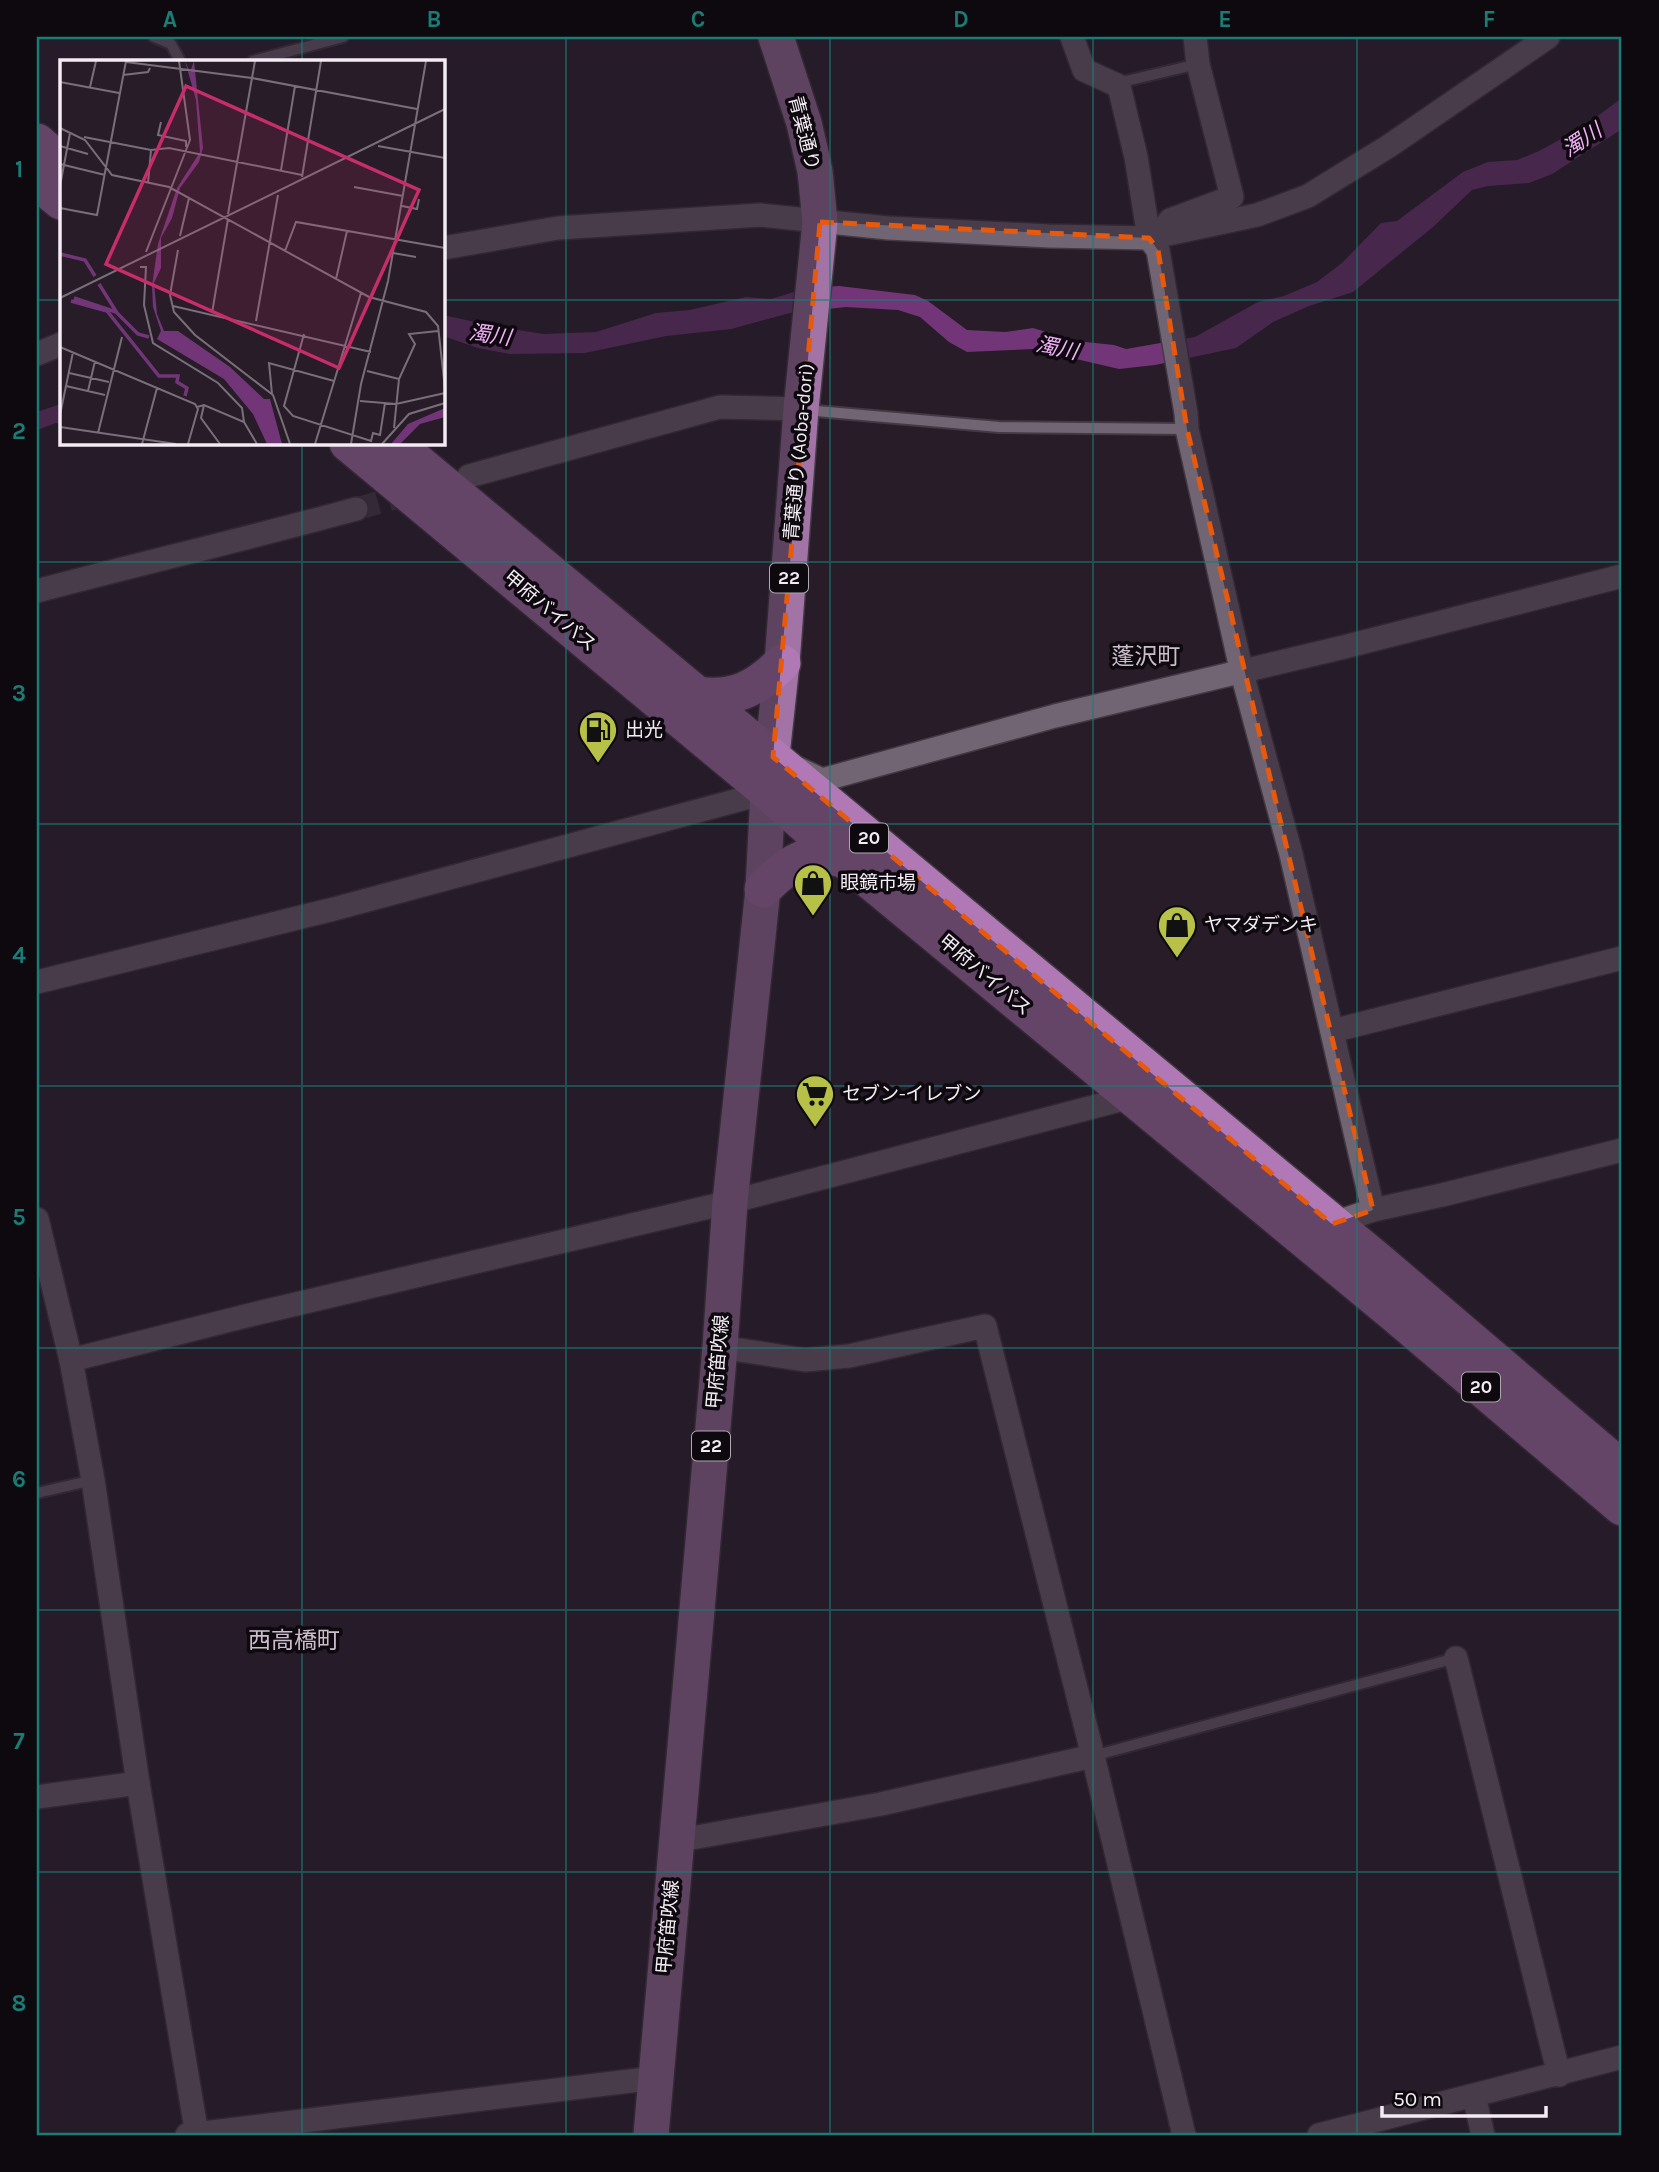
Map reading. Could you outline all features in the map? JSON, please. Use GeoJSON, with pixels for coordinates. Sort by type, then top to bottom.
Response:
{"type":"FeatureCollection","features":[{"type":"Feature","properties":{"kind":"highway"},"geometry":{"type":"LineString","coordinates":[[37,142],[60,162]]}},
{"type":"Feature","properties":{"kind":"highway"},"geometry":{"type":"LineString","coordinates":[[37,181],[60,200]]}},
{"type":"Feature","properties":{"kind":"highway","name":"甲府バイパス"},"geometry":{"type":"LineString","coordinates":[[396,444],[697,695],[844,859],[1131,1097],[1326,1232],[1378,1261],[1622,1469]]}},
{"type":"Feature","properties":{"kind":"highway","name":"甲府バイパス"},"geometry":{"type":"LineString","coordinates":[[352,446],[771,775],[1326,1232],[1339,1268],[1622,1507]]}},
{"type":"Feature","properties":{"kind":"highway"},"geometry":{"type":"LineString","coordinates":[[697,695],[714,697],[744,692],[766,679],[782,663]]}},
{"type":"Feature","properties":{"kind":"highway"},"geometry":{"type":"LineString","coordinates":[[763,889],[780,872],[817,854],[844,859]]}},
{"type":"Feature","properties":{"kind":"main road","name":"青葉通り"},"geometry":{"type":"LineString","coordinates":[[782,39],[815,171],[819,226]]}},
{"type":"Feature","properties":{"kind":"main road","name":"青葉通り (Aoba-dori)"},"geometry":{"type":"LineString","coordinates":[[771,775],[819,226]]}},
{"type":"Feature","properties":{"kind":"main road","name":"甲府笛吹線"},"geometry":{"type":"LineString","coordinates":[[651,2135],[720,1346],[730,1202],[763,889],[771,775]]}},
{"type":"Feature","properties":{"kind":"street"},"geometry":{"type":"LineString","coordinates":[[1072,37],[1084,70],[1119,86],[1156,241],[1186,421],[1242,673],[1291,854],[1373,1210]]}},
{"type":"Feature","properties":{"kind":"street"},"geometry":{"type":"LineString","coordinates":[[1156,241],[1170,220],[1232,197],[1198,64],[1195,37]]}},
{"type":"Feature","properties":{"kind":"street"},"geometry":{"type":"LineString","coordinates":[[444,248],[558,228],[760,215],[819,226],[1156,241],[1257,215],[1308,196],[1389,146],[1548,37]]}},
{"type":"Feature","properties":{"kind":"street"},"geometry":{"type":"LineString","coordinates":[[37,354],[60,344]]}},
{"type":"Feature","properties":{"kind":"street"},"geometry":{"type":"LineString","coordinates":[[469,476],[720,407],[802,404]]}},
{"type":"Feature","properties":{"kind":"street"},"geometry":{"type":"LineString","coordinates":[[37,591],[191,551],[241,541],[356,509]]}},
{"type":"Feature","properties":{"kind":"street"},"geometry":{"type":"LineString","coordinates":[[37,982],[334,909],[771,775],[822,780],[1055,716],[1242,673],[1622,576]]}},
{"type":"Feature","properties":{"kind":"street"},"geometry":{"type":"LineString","coordinates":[[1332,1031],[1622,958]]}},
{"type":"Feature","properties":{"kind":"street"},"geometry":{"type":"LineString","coordinates":[[71,1360],[258,1312],[730,1202],[1131,1097]]}},
{"type":"Feature","properties":{"kind":"street"},"geometry":{"type":"LineString","coordinates":[[1326,1232],[1373,1210],[1622,1150]]}},
{"type":"Feature","properties":{"kind":"street"},"geometry":{"type":"LineString","coordinates":[[37,1219],[71,1360],[99,1511],[138,1783],[194,2135],[655,2078]]}},
{"type":"Feature","properties":{"kind":"street"},"geometry":{"type":"LineString","coordinates":[[720,1346],[805,1360],[849,1356],[985,1326],[1093,1756],[1184,2135]]}},
{"type":"Feature","properties":{"kind":"street"},"geometry":{"type":"LineString","coordinates":[[1456,1658],[1559,2075]]}},
{"type":"Feature","properties":{"kind":"street"},"geometry":{"type":"LineString","coordinates":[[675,1841],[881,1804],[1093,1756]]}},
{"type":"Feature","properties":{"kind":"street"},"geometry":{"type":"LineString","coordinates":[[37,1797],[138,1783]]}},
{"type":"Feature","properties":{"kind":"street"},"geometry":{"type":"LineString","coordinates":[[1319,2135],[1622,2057]]}},
{"type":"Feature","properties":{"kind":"street"},"geometry":{"type":"LineString","coordinates":[[1474,2096],[1483,2135]]}},
{"type":"Feature","properties":{"kind":"lane"},"geometry":{"type":"LineString","coordinates":[[154,37],[170,44],[179,60]]}},
{"type":"Feature","properties":{"kind":"lane"},"geometry":{"type":"LineString","coordinates":[[257,60],[343,37]]}},
{"type":"Feature","properties":{"kind":"lane"},"geometry":{"type":"LineString","coordinates":[[1119,86],[1126,81],[1198,64]]}},
{"type":"Feature","properties":{"kind":"lane"},"geometry":{"type":"LineString","coordinates":[[802,404],[999,427],[1186,421]]}},
{"type":"Feature","properties":{"kind":"lane"},"geometry":{"type":"LineString","coordinates":[[37,1493],[93,1480]]}},
{"type":"Feature","properties":{"kind":"lane"},"geometry":{"type":"LineString","coordinates":[[1093,1756],[1456,1658]]}},
{"type":"Feature","properties":{"kind":"highlighted area"},"geometry":{"type":"Polygon","coordinates":[[[820,222],[1149,238],[1158,250],[1187,429],[1373,1210],[1332,1224],[773,757],[820,222]]]}},
{"type":"Feature","properties":{"kind":"water","name":"濁川"},"geometry":{"type":"Polygon","coordinates":[[[1622,98],[1622,129],[1552,174],[1529,183],[1472,190],[1433,227],[1353,292],[1309,306],[1273,322],[1236,348],[1155,365],[1119,369],[1033,349],[967,352],[949,342],[920,317],[898,310],[846,307],[790,313],[731,329],[666,336],[585,353],[510,354],[478,348],[444,336],[444,315],[544,334],[596,332],[656,313],[690,310],[746,297],[771,299],[807,288],[839,286],[915,295],[928,301],[967,330],[1005,332],[1033,328],[1076,341],[1126,349],[1195,337],[1258,302],[1284,296],[1317,282],[1342,263],[1381,223],[1397,221],[1463,172],[1488,162],[1517,160],[1583,127],[1622,98]]]}},
{"type":"Feature","properties":{"kind":"water"},"geometry":{"type":"Polygon","coordinates":[[[60,404],[60,424],[37,430],[37,412],[60,404]]]}},
{"type":"Feature","properties":{"kind":"tunnel"},"geometry":{"type":"LineString","coordinates":[[356,509],[416,492]]}},
{"type":"Feature","properties":{"kind":"place","name":"出光"},"geometry":{"type":"Point","coordinates":[598,764]}},
{"type":"Feature","properties":{"kind":"place","name":"眼鏡市場"},"geometry":{"type":"Point","coordinates":[813,917]}},
{"type":"Feature","properties":{"kind":"place","name":"ヤマダデンキ"},"geometry":{"type":"Point","coordinates":[1177,959]}},
{"type":"Feature","properties":{"kind":"place","name":"セブン-イレブン"},"geometry":{"type":"Point","coordinates":[815,1128]}},
{"type":"Feature","properties":{"kind":"district","name":"蓬沢町"},"geometry":{"type":"Point","coordinates":[1146,656]}},
{"type":"Feature","properties":{"kind":"district","name":"西高橋町"},"geometry":{"type":"Point","coordinates":[294,1640]}}]}
